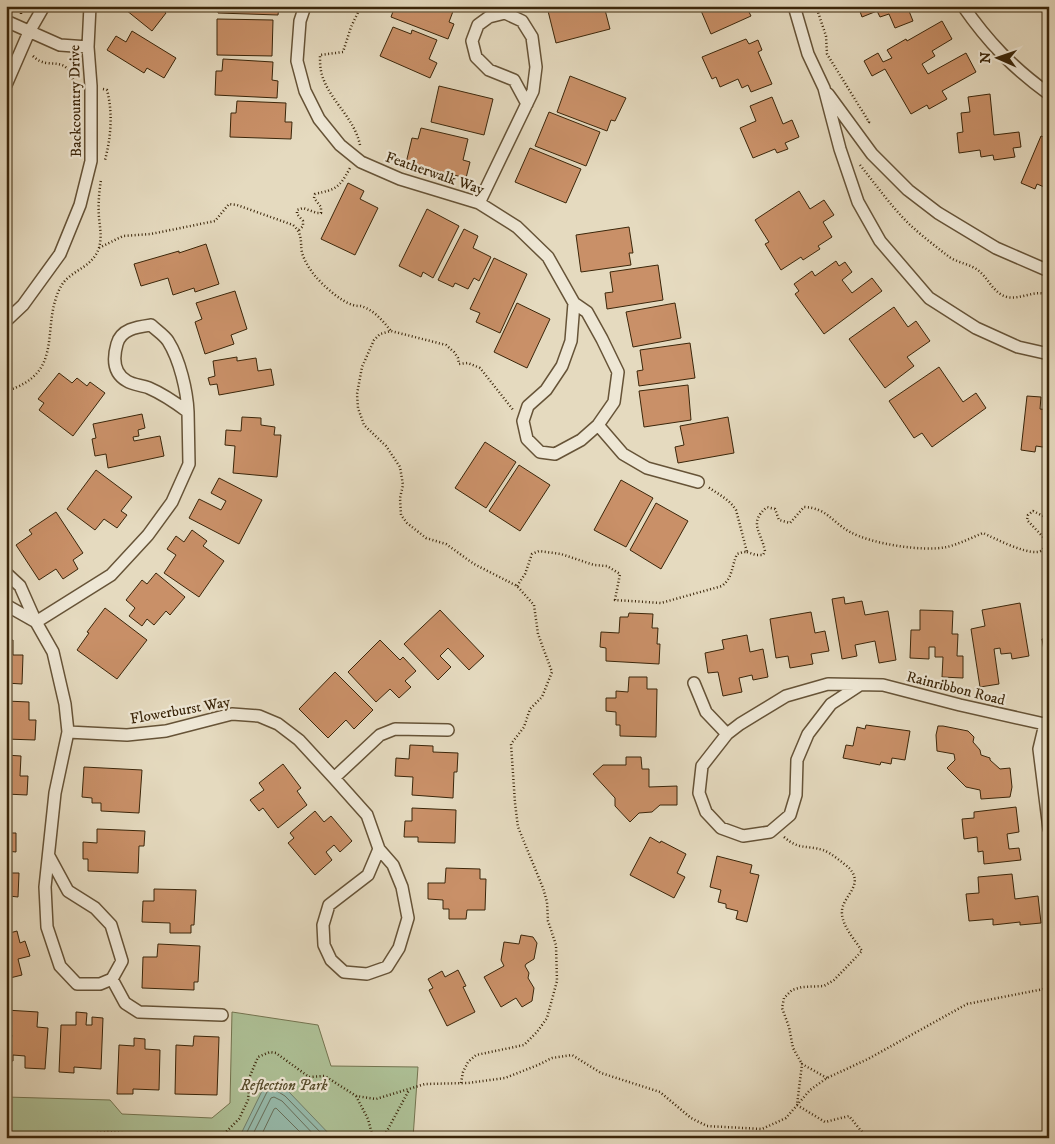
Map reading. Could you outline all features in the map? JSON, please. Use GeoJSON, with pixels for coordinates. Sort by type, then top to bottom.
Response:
{"type":"FeatureCollection","features":[{"type":"Feature","properties":{"kind":"street"},"geometry":{"type":"LineString","coordinates":[[6,85],[29,32],[44,6]]}},
{"type":"Feature","properties":{"kind":"street","name":"Backcountry Drive"},"geometry":{"type":"LineString","coordinates":[[6,321],[22,305],[60,254],[80,205],[91,161],[92,86],[88,47],[90,6]]}},
{"type":"Feature","properties":{"kind":"street","name":"Featherwalk Way"},"geometry":{"type":"LineString","coordinates":[[305,6],[300,21],[297,61],[305,91],[319,119],[340,145],[358,160],[400,180],[479,203],[517,227],[548,256],[574,303],[587,312],[618,372],[614,402],[598,425],[581,440],[556,454],[540,452],[527,439],[523,421],[525,414]]}},
{"type":"Feature","properties":{"kind":"street"},"geometry":{"type":"LineString","coordinates":[[794,6],[808,54],[824,88],[840,149],[858,202],[880,241],[929,298],[976,328],[1018,347],[1049,354]]}},
{"type":"Feature","properties":{"kind":"street"},"geometry":{"type":"LineString","coordinates":[[963,6],[982,33],[1021,73],[1049,94]]}},
{"type":"Feature","properties":{"kind":"street"},"geometry":{"type":"LineString","coordinates":[[479,203],[527,104],[533,91],[536,67],[532,37],[522,21],[505,13],[489,17],[478,25],[472,41],[476,57],[490,70],[514,80],[527,104]]}},
{"type":"Feature","properties":{"kind":"street"},"geometry":{"type":"LineString","coordinates":[[6,21],[60,45],[88,47]]}},
{"type":"Feature","properties":{"kind":"street"},"geometry":{"type":"LineString","coordinates":[[824,88],[872,154],[908,190],[938,213],[996,248],[1049,271]]}},
{"type":"Feature","properties":{"kind":"street"},"geometry":{"type":"LineString","coordinates":[[525,414],[528,406],[546,390],[562,366],[571,341],[574,303]]}},
{"type":"Feature","properties":{"kind":"street"},"geometry":{"type":"LineString","coordinates":[[36,622],[111,575],[153,528],[172,502],[189,464],[188,412],[182,371],[168,341],[151,325],[132,327],[118,339],[114,354],[116,370],[127,381],[149,388],[173,401],[188,412]]}},
{"type":"Feature","properties":{"kind":"street"},"geometry":{"type":"LineString","coordinates":[[598,425],[624,454],[647,468],[698,482]]}},
{"type":"Feature","properties":{"kind":"street"},"geometry":{"type":"LineString","coordinates":[[6,573],[20,586],[36,622],[53,652],[65,704],[68,732],[55,793],[44,887],[47,927],[60,966],[76,984],[100,984],[112,979],[122,961],[111,925],[95,908],[68,891],[49,856]]}},
{"type":"Feature","properties":{"kind":"street"},"geometry":{"type":"LineString","coordinates":[[6,605],[36,622]]}},
{"type":"Feature","properties":{"kind":"street"},"geometry":{"type":"LineString","coordinates":[[694,684],[706,712],[727,734]]}},
{"type":"Feature","properties":{"kind":"street","name":"Rainribbon Road"},"geometry":{"type":"LineString","coordinates":[[776,827],[770,832],[743,836],[721,828],[706,812],[699,793],[702,766],[727,734],[740,724],[786,696],[828,684],[883,685],[960,705],[1047,724],[1039,749],[1049,829]]}},
{"type":"Feature","properties":{"kind":"street"},"geometry":{"type":"LineString","coordinates":[[776,827],[790,815],[796,795],[797,760],[808,734],[831,704],[860,685]]}},
{"type":"Feature","properties":{"kind":"street","name":"Flowerburst Way"},"geometry":{"type":"LineString","coordinates":[[68,732],[126,735],[166,731],[232,714],[259,716],[278,724],[299,740],[367,815],[379,849],[393,865],[402,887],[408,918],[399,948],[387,966],[367,974],[344,972],[331,960],[324,945],[323,924],[329,905],[368,876],[379,849]]}},
{"type":"Feature","properties":{"kind":"street"},"geometry":{"type":"LineString","coordinates":[[334,778],[380,735],[395,730],[448,730]]}},
{"type":"Feature","properties":{"kind":"street"},"geometry":{"type":"LineString","coordinates":[[112,979],[125,1003],[140,1012],[222,1014]]}},
{"type":"Feature","properties":{"kind":"path"},"geometry":{"type":"LineString","coordinates":[[361,6],[342,52],[320,55],[320,70],[325,83],[350,118],[358,134],[362,152],[358,160],[349,168],[342,184],[328,191],[315,194],[314,198],[321,207],[321,213],[303,208],[297,210],[296,214],[303,221],[303,226],[300,230],[303,254],[307,265],[314,275],[341,298],[376,315],[391,331]]}},
{"type":"Feature","properties":{"kind":"path"},"geometry":{"type":"LineString","coordinates":[[98,248],[123,236],[151,234],[215,221],[229,204],[237,205],[293,225],[300,230]]}},
{"type":"Feature","properties":{"kind":"path"},"geometry":{"type":"LineString","coordinates":[[461,1083],[468,1062],[476,1055],[524,1045],[537,1032],[547,1018],[557,981],[556,945],[548,921],[547,902],[518,827],[510,744],[524,727],[530,709],[542,697],[552,672],[538,634],[534,605],[517,586],[474,564],[446,544],[426,538],[407,523],[401,515],[400,498],[403,485],[400,467],[386,446],[364,425],[358,408],[357,394],[362,367],[374,340],[380,334],[391,331],[446,345],[454,352],[459,364],[468,363],[480,368],[514,412],[525,414]]}},
{"type":"Feature","properties":{"kind":"path"},"geometry":{"type":"LineString","coordinates":[[698,482],[721,495],[732,504],[740,520],[748,552]]}},
{"type":"Feature","properties":{"kind":"path"},"geometry":{"type":"LineString","coordinates":[[517,586],[525,574],[532,554],[539,551],[561,554],[594,565],[607,566],[620,574],[615,600],[661,603],[722,586],[729,580],[737,554],[748,552],[763,555],[765,551],[757,528],[757,519],[760,512],[767,506],[775,509],[779,520],[790,522],[804,507],[820,510],[847,530],[864,538],[919,548],[948,547],[983,533],[1008,545],[1037,552],[1042,551],[1046,545],[1045,539],[1027,520],[1028,515],[1033,511],[1049,519]]}},
{"type":"Feature","properties":{"kind":"path"},"geometry":{"type":"LineString","coordinates":[[776,827],[783,837],[793,845],[826,851],[854,874],[855,881],[841,911],[842,920],[862,951],[834,980],[824,986],[802,987],[792,990],[784,998],[782,1008],[789,1027],[793,1048],[802,1064],[827,1078]]}},
{"type":"Feature","properties":{"kind":"path"},"geometry":{"type":"LineString","coordinates":[[214,1138],[226,1132],[239,1119],[248,1100],[250,1076],[258,1057],[270,1052],[276,1053],[309,1077],[325,1076],[356,1096],[376,1099],[426,1084],[461,1083],[505,1078],[552,1058],[572,1055],[601,1073],[660,1092],[691,1118],[708,1126],[762,1129],[786,1118],[810,1090],[827,1078],[868,1059],[967,1004],[1049,988]]}},
{"type":"Feature","properties":{"kind":"path"},"geometry":{"type":"LineString","coordinates":[[797,1105],[802,1064]]}},
{"type":"Feature","properties":{"kind":"path"},"geometry":{"type":"LineString","coordinates":[[382,1138],[409,1090]]}},
{"type":"Feature","properties":{"kind":"path"},"geometry":{"type":"LineString","coordinates":[[356,1096],[368,1118],[373,1138]]}},
{"type":"Feature","properties":{"kind":"path"},"geometry":{"type":"LineString","coordinates":[[797,1105],[825,1122],[849,1116],[867,1138]]}},
{"type":"Feature","properties":{"kind":"path"},"geometry":{"type":"LineString","coordinates":[[84,1138],[103,1132],[148,1138]]}},
{"type":"Feature","properties":{"kind":"green space","name":"Reflection Park"},"geometry":{"type":"Polygon","coordinates":[[[232,1012],[318,1025],[331,1066],[418,1067],[413,1138],[6,1138],[6,1097],[110,1100],[122,1114],[212,1118],[230,1103],[232,1012]]]}},
{"type":"Feature","properties":{"kind":"water"},"geometry":{"type":"Polygon","coordinates":[[[271,1081],[289,1092],[333,1138],[239,1138],[263,1089],[271,1081]]]}},
{"type":"Feature","properties":{"kind":"building"},"geometry":{"type":"Polygon","coordinates":[[[121,6],[160,6],[166,13],[152,31],[121,6]]]}},
{"type":"Feature","properties":{"kind":"building"},"geometry":{"type":"Polygon","coordinates":[[[218,6],[279,6],[278,15],[218,13],[218,6]]]}},
{"type":"Feature","properties":{"kind":"building"},"geometry":{"type":"Polygon","coordinates":[[[395,6],[455,6],[449,22],[454,24],[448,39],[391,17],[395,6]]]}},
{"type":"Feature","properties":{"kind":"building"},"geometry":{"type":"Polygon","coordinates":[[[604,6],[610,29],[556,43],[547,7],[604,6]]]}},
{"type":"Feature","properties":{"kind":"building"},"geometry":{"type":"Polygon","coordinates":[[[699,6],[746,6],[751,16],[711,34],[699,6]]]}},
{"type":"Feature","properties":{"kind":"building"},"geometry":{"type":"Polygon","coordinates":[[[858,6],[907,6],[913,21],[895,28],[889,14],[880,17],[877,11],[862,17],[858,6]]]}},
{"type":"Feature","properties":{"kind":"building"},"geometry":{"type":"Polygon","coordinates":[[[217,19],[273,20],[272,56],[217,55],[217,19]]]}},
{"type":"Feature","properties":{"kind":"building"},"geometry":{"type":"Polygon","coordinates":[[[942,21],[952,39],[932,51],[935,56],[922,64],[928,74],[966,53],[976,72],[942,91],[947,99],[929,109],[927,105],[911,114],[885,69],[872,76],[864,61],[878,53],[883,62],[892,58],[887,50],[942,21]]]}},
{"type":"Feature","properties":{"kind":"building"},"geometry":{"type":"Polygon","coordinates":[[[393,27],[411,34],[412,30],[437,40],[429,59],[437,63],[430,78],[380,56],[393,27]]]}},
{"type":"Feature","properties":{"kind":"building"},"geometry":{"type":"Polygon","coordinates":[[[132,31],[176,58],[164,78],[147,68],[144,73],[107,50],[116,36],[126,42],[132,31]]]}},
{"type":"Feature","properties":{"kind":"building"},"geometry":{"type":"Polygon","coordinates":[[[746,39],[749,44],[758,40],[762,50],[758,52],[772,84],[751,92],[748,85],[742,88],[738,79],[720,87],[716,77],[712,79],[702,57],[746,39]]]}},
{"type":"Feature","properties":{"kind":"building"},"geometry":{"type":"Polygon","coordinates":[[[223,59],[273,62],[272,80],[278,81],[277,98],[215,95],[216,71],[222,71],[223,59]]]}},
{"type":"Feature","properties":{"kind":"building"},"geometry":{"type":"Polygon","coordinates":[[[570,76],[626,98],[615,121],[611,120],[607,131],[557,112],[570,76]]]}},
{"type":"Feature","properties":{"kind":"building"},"geometry":{"type":"Polygon","coordinates":[[[439,86],[493,99],[484,135],[431,122],[439,86]]]}},
{"type":"Feature","properties":{"kind":"building"},"geometry":{"type":"Polygon","coordinates":[[[990,94],[994,135],[1019,132],[1021,147],[1013,148],[1015,157],[994,160],[993,155],[981,157],[980,150],[959,153],[957,133],[963,132],[961,113],[970,112],[968,97],[990,94]]]}},
{"type":"Feature","properties":{"kind":"building"},"geometry":{"type":"Polygon","coordinates":[[[772,97],[783,124],[792,120],[799,137],[785,143],[788,149],[777,153],[775,149],[753,158],[740,128],[756,121],[750,106],[772,97]]]}},
{"type":"Feature","properties":{"kind":"building"},"geometry":{"type":"Polygon","coordinates":[[[237,101],[286,103],[285,122],[292,122],[291,139],[230,137],[231,113],[236,113],[237,101]]]}},
{"type":"Feature","properties":{"kind":"building"},"geometry":{"type":"Polygon","coordinates":[[[549,112],[600,132],[586,166],[535,146],[549,112]]]}},
{"type":"Feature","properties":{"kind":"building"},"geometry":{"type":"Polygon","coordinates":[[[421,128],[468,139],[463,160],[470,162],[466,178],[406,163],[412,138],[418,139],[421,128]]]}},
{"type":"Feature","properties":{"kind":"building"},"geometry":{"type":"Polygon","coordinates":[[[1041,136],[1049,139],[1049,189],[1037,184],[1035,189],[1021,183],[1041,136]]]}},
{"type":"Feature","properties":{"kind":"building"},"geometry":{"type":"Polygon","coordinates":[[[530,148],[581,169],[566,203],[515,182],[530,148]]]}},
{"type":"Feature","properties":{"kind":"building"},"geometry":{"type":"Polygon","coordinates":[[[348,183],[364,191],[360,199],[378,208],[355,255],[321,239],[348,183]]]}},
{"type":"Feature","properties":{"kind":"building"},"geometry":{"type":"Polygon","coordinates":[[[799,191],[810,209],[824,200],[834,215],[823,222],[832,237],[818,246],[820,249],[803,260],[801,257],[781,270],[765,244],[769,242],[755,220],[799,191]]]}},
{"type":"Feature","properties":{"kind":"building"},"geometry":{"type":"Polygon","coordinates":[[[427,209],[459,226],[433,278],[423,272],[421,277],[399,266],[427,209]]]}},
{"type":"Feature","properties":{"kind":"building"},"geometry":{"type":"Polygon","coordinates":[[[629,227],[633,253],[629,253],[631,265],[581,272],[576,235],[629,227]]]}},
{"type":"Feature","properties":{"kind":"building"},"geometry":{"type":"Polygon","coordinates":[[[464,229],[478,236],[473,248],[491,257],[479,281],[474,278],[468,289],[455,283],[453,287],[438,280],[464,229]]]}},
{"type":"Feature","properties":{"kind":"building"},"geometry":{"type":"Polygon","coordinates":[[[206,244],[219,284],[195,292],[194,288],[173,295],[168,278],[141,286],[134,264],[206,244]]]}},
{"type":"Feature","properties":{"kind":"building"},"geometry":{"type":"Polygon","coordinates":[[[494,258],[527,274],[500,333],[476,322],[480,313],[470,309],[494,258]]]}},
{"type":"Feature","properties":{"kind":"building"},"geometry":{"type":"Polygon","coordinates":[[[836,261],[839,266],[845,262],[852,272],[842,280],[852,293],[872,278],[882,291],[824,334],[795,294],[799,291],[794,284],[812,271],[815,276],[836,261]]]}},
{"type":"Feature","properties":{"kind":"building"},"geometry":{"type":"Polygon","coordinates":[[[658,265],[663,300],[607,309],[605,293],[613,292],[610,272],[658,265]]]}},
{"type":"Feature","properties":{"kind":"building"},"geometry":{"type":"Polygon","coordinates":[[[235,291],[247,329],[231,335],[234,344],[205,354],[195,322],[202,319],[196,303],[235,291]]]}},
{"type":"Feature","properties":{"kind":"building"},"geometry":{"type":"Polygon","coordinates":[[[517,303],[550,319],[527,368],[494,352],[517,303]]]}},
{"type":"Feature","properties":{"kind":"building"},"geometry":{"type":"Polygon","coordinates":[[[675,303],[681,338],[633,347],[626,312],[675,303]]]}},
{"type":"Feature","properties":{"kind":"building"},"geometry":{"type":"Polygon","coordinates":[[[894,307],[908,327],[916,321],[930,341],[907,357],[914,366],[885,388],[849,339],[894,307]]]}},
{"type":"Feature","properties":{"kind":"building"},"geometry":{"type":"Polygon","coordinates":[[[690,343],[695,378],[639,386],[637,371],[643,370],[640,350],[690,343]]]}},
{"type":"Feature","properties":{"kind":"building"},"geometry":{"type":"Polygon","coordinates":[[[237,357],[237,361],[256,358],[258,371],[271,369],[274,385],[219,395],[217,384],[210,385],[208,378],[215,376],[213,361],[237,357]]]}},
{"type":"Feature","properties":{"kind":"building"},"geometry":{"type":"Polygon","coordinates":[[[939,367],[963,402],[976,393],[986,408],[932,447],[922,433],[914,438],[889,401],[939,367]]]}},
{"type":"Feature","properties":{"kind":"building"},"geometry":{"type":"Polygon","coordinates":[[[59,373],[72,383],[77,378],[87,386],[90,382],[105,393],[73,436],[39,410],[44,403],[38,399],[59,373]]]}},
{"type":"Feature","properties":{"kind":"building"},"geometry":{"type":"Polygon","coordinates":[[[688,385],[691,420],[644,427],[639,391],[688,385]]]}},
{"type":"Feature","properties":{"kind":"building"},"geometry":{"type":"Polygon","coordinates":[[[1027,396],[1041,397],[1040,409],[1049,410],[1049,448],[1036,446],[1035,452],[1021,450],[1027,396]]]}},
{"type":"Feature","properties":{"kind":"building"},"geometry":{"type":"Polygon","coordinates":[[[142,414],[145,428],[138,430],[139,436],[133,437],[134,441],[160,436],[164,456],[108,468],[106,454],[95,456],[92,439],[96,438],[93,424],[142,414]]]}},
{"type":"Feature","properties":{"kind":"building"},"geometry":{"type":"Polygon","coordinates":[[[242,417],[261,418],[261,425],[275,427],[274,435],[281,435],[277,477],[233,473],[235,446],[225,445],[226,430],[241,431],[242,417]]]}},
{"type":"Feature","properties":{"kind":"building"},"geometry":{"type":"Polygon","coordinates":[[[728,417],[734,453],[678,463],[675,447],[684,445],[680,426],[728,417]]]}},
{"type":"Feature","properties":{"kind":"building"},"geometry":{"type":"Polygon","coordinates":[[[485,442],[516,462],[486,508],[455,488],[485,442]]]}},
{"type":"Feature","properties":{"kind":"building"},"geometry":{"type":"Polygon","coordinates":[[[519,465],[550,485],[520,531],[489,511],[519,465]]]}},
{"type":"Feature","properties":{"kind":"building"},"geometry":{"type":"Polygon","coordinates":[[[96,470],[132,497],[121,511],[127,515],[117,528],[104,519],[95,530],[67,509],[96,470]]]}},
{"type":"Feature","properties":{"kind":"building"},"geometry":{"type":"Polygon","coordinates":[[[219,478],[262,500],[239,544],[189,518],[199,499],[221,510],[226,501],[211,493],[219,478]]]}},
{"type":"Feature","properties":{"kind":"building"},"geometry":{"type":"Polygon","coordinates":[[[621,480],[653,498],[626,547],[594,530],[621,480]]]}},
{"type":"Feature","properties":{"kind":"building"},"geometry":{"type":"Polygon","coordinates":[[[656,503],[688,521],[661,569],[630,550],[656,503]]]}},
{"type":"Feature","properties":{"kind":"building"},"geometry":{"type":"Polygon","coordinates":[[[56,512],[83,553],[73,560],[78,569],[63,579],[56,569],[39,580],[16,545],[32,534],[29,530],[56,512]]]}},
{"type":"Feature","properties":{"kind":"building"},"geometry":{"type":"Polygon","coordinates":[[[192,530],[207,541],[203,546],[224,561],[199,597],[164,573],[176,555],[167,549],[176,536],[184,542],[192,530]]]}},
{"type":"Feature","properties":{"kind":"building"},"geometry":{"type":"Polygon","coordinates":[[[156,573],[185,597],[170,615],[166,611],[154,625],[147,619],[142,626],[129,616],[135,608],[126,600],[142,580],[147,584],[156,573]]]}},
{"type":"Feature","properties":{"kind":"building"},"geometry":{"type":"Polygon","coordinates":[[[844,597],[845,604],[862,601],[865,615],[888,611],[896,660],[879,663],[875,641],[855,645],[857,656],[842,659],[832,599],[844,597]]]}},
{"type":"Feature","properties":{"kind":"building"},"geometry":{"type":"Polygon","coordinates":[[[1020,603],[1029,656],[1012,659],[1011,653],[1001,654],[1000,648],[994,649],[999,684],[980,687],[971,629],[985,626],[982,610],[1020,603]]]}},
{"type":"Feature","properties":{"kind":"building"},"geometry":{"type":"Polygon","coordinates":[[[105,608],[147,640],[117,679],[77,650],[89,633],[87,632],[105,608]]]}},
{"type":"Feature","properties":{"kind":"building"},"geometry":{"type":"Polygon","coordinates":[[[440,610],[484,656],[469,670],[448,648],[440,656],[451,667],[438,680],[404,644],[440,610]]]}},
{"type":"Feature","properties":{"kind":"building"},"geometry":{"type":"Polygon","coordinates":[[[920,610],[953,611],[952,634],[958,634],[957,656],[963,656],[963,678],[942,677],[943,657],[935,657],[935,647],[929,647],[929,659],[910,658],[911,630],[920,630],[920,610]]]}},
{"type":"Feature","properties":{"kind":"building"},"geometry":{"type":"Polygon","coordinates":[[[811,612],[815,633],[825,631],[829,651],[811,654],[813,664],[790,668],[788,656],[776,658],[770,619],[811,612]]]}},
{"type":"Feature","properties":{"kind":"building"},"geometry":{"type":"Polygon","coordinates":[[[629,613],[653,614],[652,628],[658,628],[657,644],[660,644],[659,664],[606,661],[606,648],[600,647],[601,632],[619,633],[620,617],[628,617],[629,613]]]}},
{"type":"Feature","properties":{"kind":"building"},"geometry":{"type":"Polygon","coordinates":[[[747,635],[750,652],[763,649],[768,677],[753,680],[752,675],[739,678],[742,692],[723,696],[718,672],[708,673],[705,653],[724,649],[722,640],[747,635]]]}},
{"type":"Feature","properties":{"kind":"building"},"geometry":{"type":"Polygon","coordinates":[[[1049,638],[1049,678],[1042,639],[1049,638]]]}},
{"type":"Feature","properties":{"kind":"building"},"geometry":{"type":"Polygon","coordinates":[[[6,640],[13,640],[13,655],[23,655],[22,684],[6,683],[6,640]]]}},
{"type":"Feature","properties":{"kind":"building"},"geometry":{"type":"Polygon","coordinates":[[[380,640],[400,660],[403,657],[416,671],[405,681],[411,687],[399,698],[390,689],[376,702],[348,672],[380,640]]]}},
{"type":"Feature","properties":{"kind":"building"},"geometry":{"type":"Polygon","coordinates":[[[335,672],[373,710],[354,729],[346,720],[328,738],[299,709],[335,672]]]}},
{"type":"Feature","properties":{"kind":"building"},"geometry":{"type":"Polygon","coordinates":[[[629,677],[647,677],[647,689],[657,689],[656,737],[620,736],[620,725],[616,725],[616,712],[606,711],[606,698],[616,698],[616,691],[628,692],[629,677]]]}},
{"type":"Feature","properties":{"kind":"building"},"geometry":{"type":"Polygon","coordinates":[[[6,701],[29,702],[29,720],[36,720],[35,740],[6,739],[6,701]]]}},
{"type":"Feature","properties":{"kind":"building"},"geometry":{"type":"Polygon","coordinates":[[[866,725],[910,731],[905,760],[892,758],[891,764],[881,762],[880,765],[843,758],[846,745],[853,746],[857,727],[865,729],[866,725]]]}},
{"type":"Feature","properties":{"kind":"building"},"geometry":{"type":"Polygon","coordinates":[[[938,726],[968,731],[974,737],[973,742],[980,750],[981,755],[990,758],[1000,769],[1010,768],[1012,787],[1010,797],[981,799],[980,790],[966,787],[947,768],[955,760],[954,754],[937,751],[936,735],[938,726]]]}},
{"type":"Feature","properties":{"kind":"building"},"geometry":{"type":"Polygon","coordinates":[[[410,745],[433,746],[433,752],[458,753],[457,772],[454,772],[453,798],[412,795],[413,777],[395,776],[396,758],[409,759],[410,745]]]}},
{"type":"Feature","properties":{"kind":"building"},"geometry":{"type":"Polygon","coordinates":[[[6,755],[21,756],[20,776],[28,776],[27,795],[6,794],[6,755]]]}},
{"type":"Feature","properties":{"kind":"building"},"geometry":{"type":"Polygon","coordinates":[[[626,757],[641,757],[642,769],[649,769],[649,787],[677,786],[677,805],[660,805],[652,812],[639,813],[630,822],[615,806],[615,798],[593,774],[603,765],[626,765],[626,757]]]}},
{"type":"Feature","properties":{"kind":"building"},"geometry":{"type":"Polygon","coordinates":[[[283,764],[301,788],[297,791],[307,805],[278,828],[263,808],[259,811],[250,800],[264,790],[259,783],[283,764]]]}},
{"type":"Feature","properties":{"kind":"building"},"geometry":{"type":"Polygon","coordinates":[[[84,767],[142,770],[139,813],[101,811],[101,803],[92,803],[92,798],[82,797],[84,767]]]}},
{"type":"Feature","properties":{"kind":"building"},"geometry":{"type":"Polygon","coordinates":[[[1016,807],[1019,832],[1007,834],[1009,849],[1019,848],[1021,860],[984,864],[983,851],[978,852],[977,837],[964,839],[962,819],[974,818],[974,812],[1016,807]]]}},
{"type":"Feature","properties":{"kind":"building"},"geometry":{"type":"Polygon","coordinates":[[[412,808],[456,810],[455,843],[418,842],[418,837],[404,837],[405,821],[412,821],[412,808]]]}},
{"type":"Feature","properties":{"kind":"building"},"geometry":{"type":"Polygon","coordinates":[[[6,811],[10,811],[10,833],[16,833],[16,852],[6,851],[6,811]]]}},
{"type":"Feature","properties":{"kind":"building"},"geometry":{"type":"Polygon","coordinates":[[[315,811],[324,822],[331,816],[352,841],[340,852],[334,845],[326,852],[332,860],[315,875],[288,843],[294,838],[290,833],[315,811]]]}},
{"type":"Feature","properties":{"kind":"building"},"geometry":{"type":"Polygon","coordinates":[[[97,829],[145,831],[144,846],[139,846],[138,873],[88,871],[88,859],[83,859],[83,842],[97,843],[97,829]]]}},
{"type":"Feature","properties":{"kind":"building"},"geometry":{"type":"Polygon","coordinates":[[[650,837],[686,854],[677,873],[685,877],[674,898],[630,875],[650,837]]]}},
{"type":"Feature","properties":{"kind":"building"},"geometry":{"type":"Polygon","coordinates":[[[717,856],[752,865],[750,873],[759,875],[747,922],[736,919],[738,911],[726,908],[726,904],[718,902],[721,890],[710,887],[717,856]]]}},
{"type":"Feature","properties":{"kind":"building"},"geometry":{"type":"Polygon","coordinates":[[[446,868],[480,869],[480,879],[486,879],[485,910],[467,910],[466,919],[449,919],[449,909],[443,909],[443,900],[428,899],[428,883],[445,883],[446,868]]]}},
{"type":"Feature","properties":{"kind":"building"},"geometry":{"type":"Polygon","coordinates":[[[6,873],[19,873],[18,897],[9,896],[8,916],[6,916],[6,873]]]}},
{"type":"Feature","properties":{"kind":"building"},"geometry":{"type":"Polygon","coordinates":[[[1012,874],[1015,899],[1038,896],[1041,923],[1020,925],[1020,922],[993,925],[993,919],[969,921],[966,894],[979,893],[978,877],[1012,874]]]}},
{"type":"Feature","properties":{"kind":"building"},"geometry":{"type":"Polygon","coordinates":[[[154,889],[196,890],[194,925],[191,925],[191,933],[170,933],[170,923],[142,922],[143,901],[154,901],[154,889]]]}},
{"type":"Feature","properties":{"kind":"building"},"geometry":{"type":"Polygon","coordinates":[[[17,931],[20,943],[25,941],[30,956],[18,959],[22,975],[6,979],[6,934],[17,931]]]}},
{"type":"Feature","properties":{"kind":"building"},"geometry":{"type":"Polygon","coordinates":[[[521,935],[533,937],[537,943],[534,959],[525,966],[529,973],[528,978],[534,988],[532,1001],[522,1007],[516,998],[501,1007],[484,977],[504,966],[501,960],[504,942],[519,944],[521,935]]]}},
{"type":"Feature","properties":{"kind":"building"},"geometry":{"type":"Polygon","coordinates":[[[158,944],[200,946],[198,982],[194,982],[194,990],[142,988],[143,957],[157,957],[158,944]]]}},
{"type":"Feature","properties":{"kind":"building"},"geometry":{"type":"Polygon","coordinates":[[[458,970],[466,986],[463,987],[475,1012],[447,1026],[429,990],[433,988],[428,979],[442,971],[445,977],[458,970]]]}},
{"type":"Feature","properties":{"kind":"building"},"geometry":{"type":"Polygon","coordinates":[[[6,1010],[38,1012],[37,1027],[48,1028],[45,1069],[25,1068],[25,1056],[13,1055],[13,1061],[6,1061],[6,1040],[11,1041],[12,1035],[6,1034],[6,1010]]]}},
{"type":"Feature","properties":{"kind":"building"},"geometry":{"type":"Polygon","coordinates":[[[76,1012],[87,1013],[86,1025],[92,1025],[92,1017],[103,1018],[101,1069],[74,1067],[74,1073],[59,1072],[61,1025],[76,1025],[76,1012]]]}},
{"type":"Feature","properties":{"kind":"building"},"geometry":{"type":"Polygon","coordinates":[[[194,1036],[219,1037],[217,1095],[175,1094],[176,1045],[193,1046],[194,1036]]]}},
{"type":"Feature","properties":{"kind":"building"},"geometry":{"type":"Polygon","coordinates":[[[134,1038],[145,1039],[145,1049],[160,1050],[159,1090],[133,1089],[133,1094],[117,1094],[119,1045],[134,1046],[134,1038]]]}}]}
